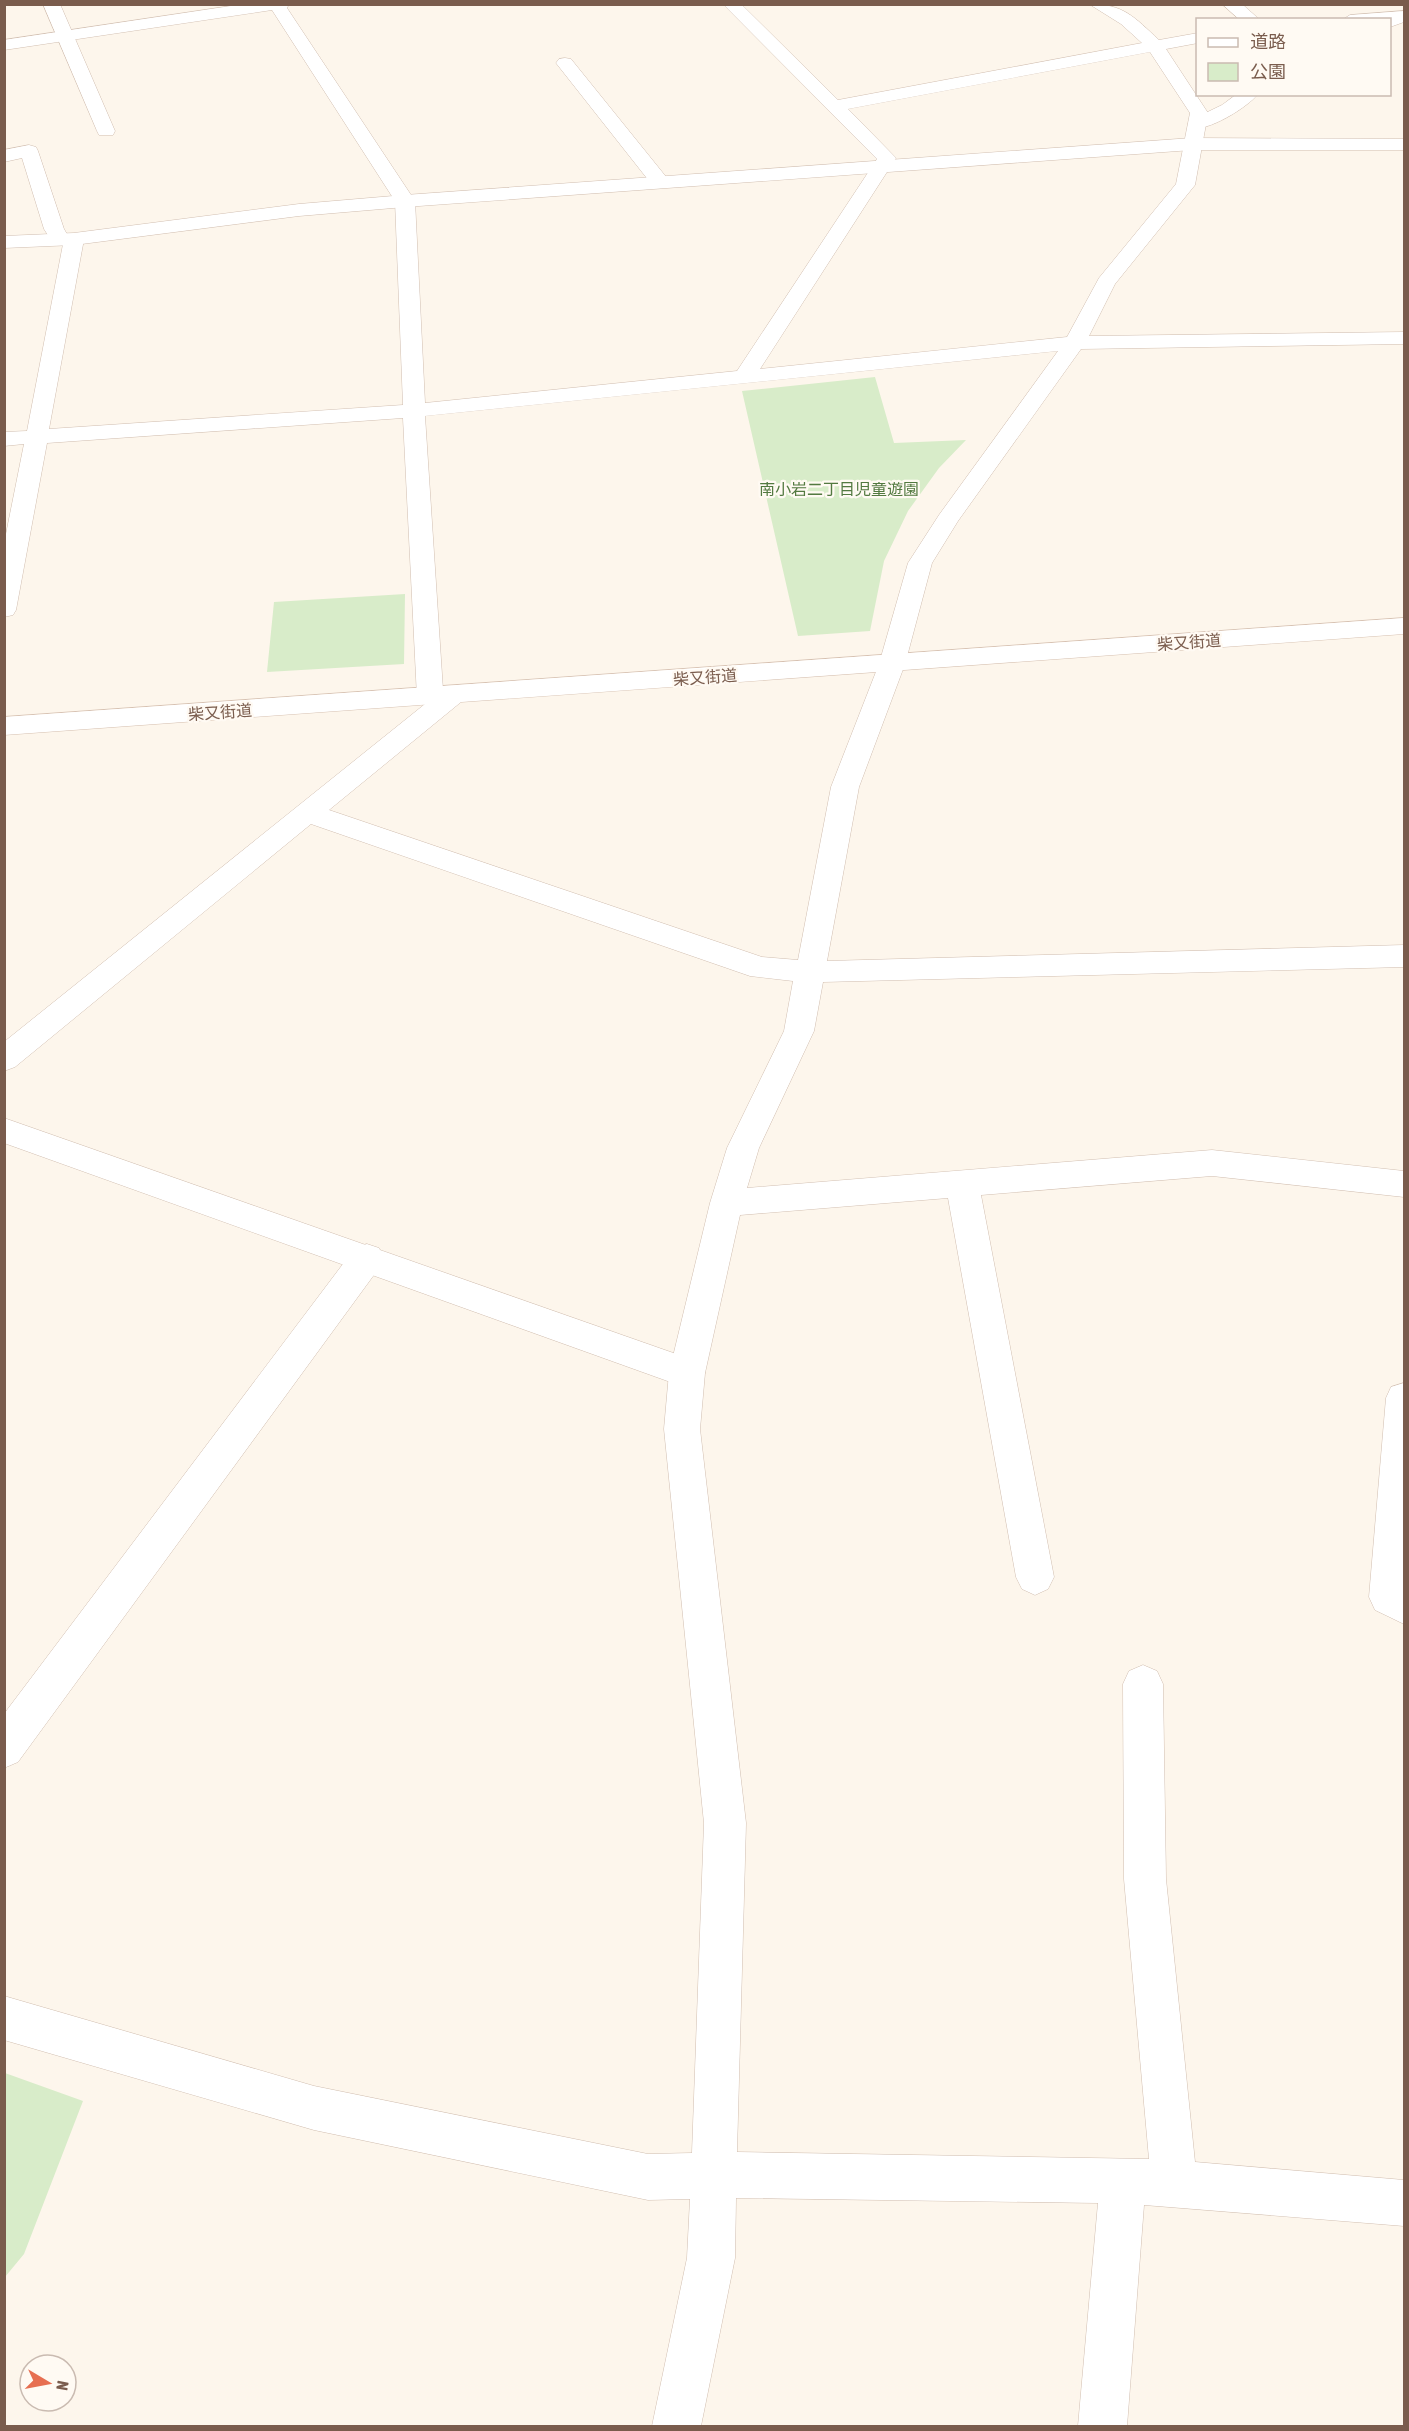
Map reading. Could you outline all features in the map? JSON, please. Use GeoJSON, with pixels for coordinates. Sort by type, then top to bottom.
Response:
{"type":"FeatureCollection","features":[{"type":"Feature","properties":{"kind":"street"},"geometry":{"type":"LineString","coordinates":[[51,4],[106,131]]}},
{"type":"Feature","properties":{"kind":"street"},"geometry":{"type":"LineString","coordinates":[[4,45],[281,4]]}},
{"type":"Feature","properties":{"kind":"street"},"geometry":{"type":"LineString","coordinates":[[731,4],[886,158],[744,377]]}},
{"type":"Feature","properties":{"kind":"street"},"geometry":{"type":"LineString","coordinates":[[676,2427],[711,2258],[725,1823],[682,1429],[687,1373],[726,1203],[743,1148],[799,1031],[845,787],[892,664],[920,563],[947,520],[1075,344],[1106,282],[1185,185],[1199,113],[1155,46],[1127,20],[1097,4]]}},
{"type":"Feature","properties":{"kind":"street"},"geometry":{"type":"LineString","coordinates":[[1230,4],[1249,18]]}},
{"type":"Feature","properties":{"kind":"street"},"geometry":{"type":"LineString","coordinates":[[1372,18],[1404,15],[1400,4]]}},
{"type":"Feature","properties":{"kind":"street"},"geometry":{"type":"LineString","coordinates":[[4,1059],[310,814],[441,697],[414,411],[405,201],[276,5]]}},
{"type":"Feature","properties":{"kind":"street"},"geometry":{"type":"LineString","coordinates":[[835,106],[1196,38]]}},
{"type":"Feature","properties":{"kind":"street"},"geometry":{"type":"LineString","coordinates":[[565,63],[660,182]]}},
{"type":"Feature","properties":{"kind":"street"},"geometry":{"type":"LineString","coordinates":[[1194,134],[1246,96]]}},
{"type":"Feature","properties":{"kind":"street"},"geometry":{"type":"LineString","coordinates":[[4,242],[67,239],[299,210],[405,201],[880,168],[1194,134],[1404,146]]}},
{"type":"Feature","properties":{"kind":"street"},"geometry":{"type":"LineString","coordinates":[[4,156],[30,151],[54,229],[67,239]]}},
{"type":"Feature","properties":{"kind":"street"},"geometry":{"type":"LineString","coordinates":[[4,610],[37,437],[67,239]]}},
{"type":"Feature","properties":{"kind":"street"},"geometry":{"type":"LineString","coordinates":[[4,439],[414,411],[1075,344],[1404,338]]}},
{"type":"Feature","properties":{"kind":"street","name":"柴又街道"},"geometry":{"type":"LineString","coordinates":[[4,726],[441,697],[1404,626]]}},
{"type":"Feature","properties":{"kind":"street"},"geometry":{"type":"LineString","coordinates":[[310,814],[760,968],[810,972],[1404,956]]}},
{"type":"Feature","properties":{"kind":"street"},"geometry":{"type":"LineString","coordinates":[[4,1130],[687,1373]]}},
{"type":"Feature","properties":{"kind":"street"},"geometry":{"type":"LineString","coordinates":[[726,1203],[1212,1163],[1404,1184]]}},
{"type":"Feature","properties":{"kind":"street"},"geometry":{"type":"LineString","coordinates":[[962,1183],[1035,1578]]}},
{"type":"Feature","properties":{"kind":"street"},"geometry":{"type":"LineString","coordinates":[[4,1748],[367,1258]]}},
{"type":"Feature","properties":{"kind":"street"},"geometry":{"type":"LineString","coordinates":[[1404,1398],[1388,1597],[1404,1606]]}},
{"type":"Feature","properties":{"kind":"street"},"geometry":{"type":"LineString","coordinates":[[1143,1684],[1145,1879],[1174,2183]]}},
{"type":"Feature","properties":{"kind":"street"},"geometry":{"type":"LineString","coordinates":[[4,2018],[314,2108],[648,2177],[773,2174],[1123,2181],[1174,2183],[1404,2203]]}},
{"type":"Feature","properties":{"kind":"street"},"geometry":{"type":"LineString","coordinates":[[1103,2427],[1123,2181]]}},
{"type":"Feature","properties":{"kind":"green space","name":"南小岩二丁目児童遊園"},"geometry":{"type":"Polygon","coordinates":[[[875,377],[894,443],[966,440],[939,468],[908,511],[884,561],[870,631],[798,636],[742,391],[875,377]]]}},
{"type":"Feature","properties":{"kind":"green space"},"geometry":{"type":"Polygon","coordinates":[[[405,594],[404,664],[267,672],[274,602],[405,594]]]}},
{"type":"Feature","properties":{"kind":"green space"},"geometry":{"type":"Polygon","coordinates":[[[5,2073],[83,2101],[24,2254],[5,2277],[5,2073]]]}}]}
